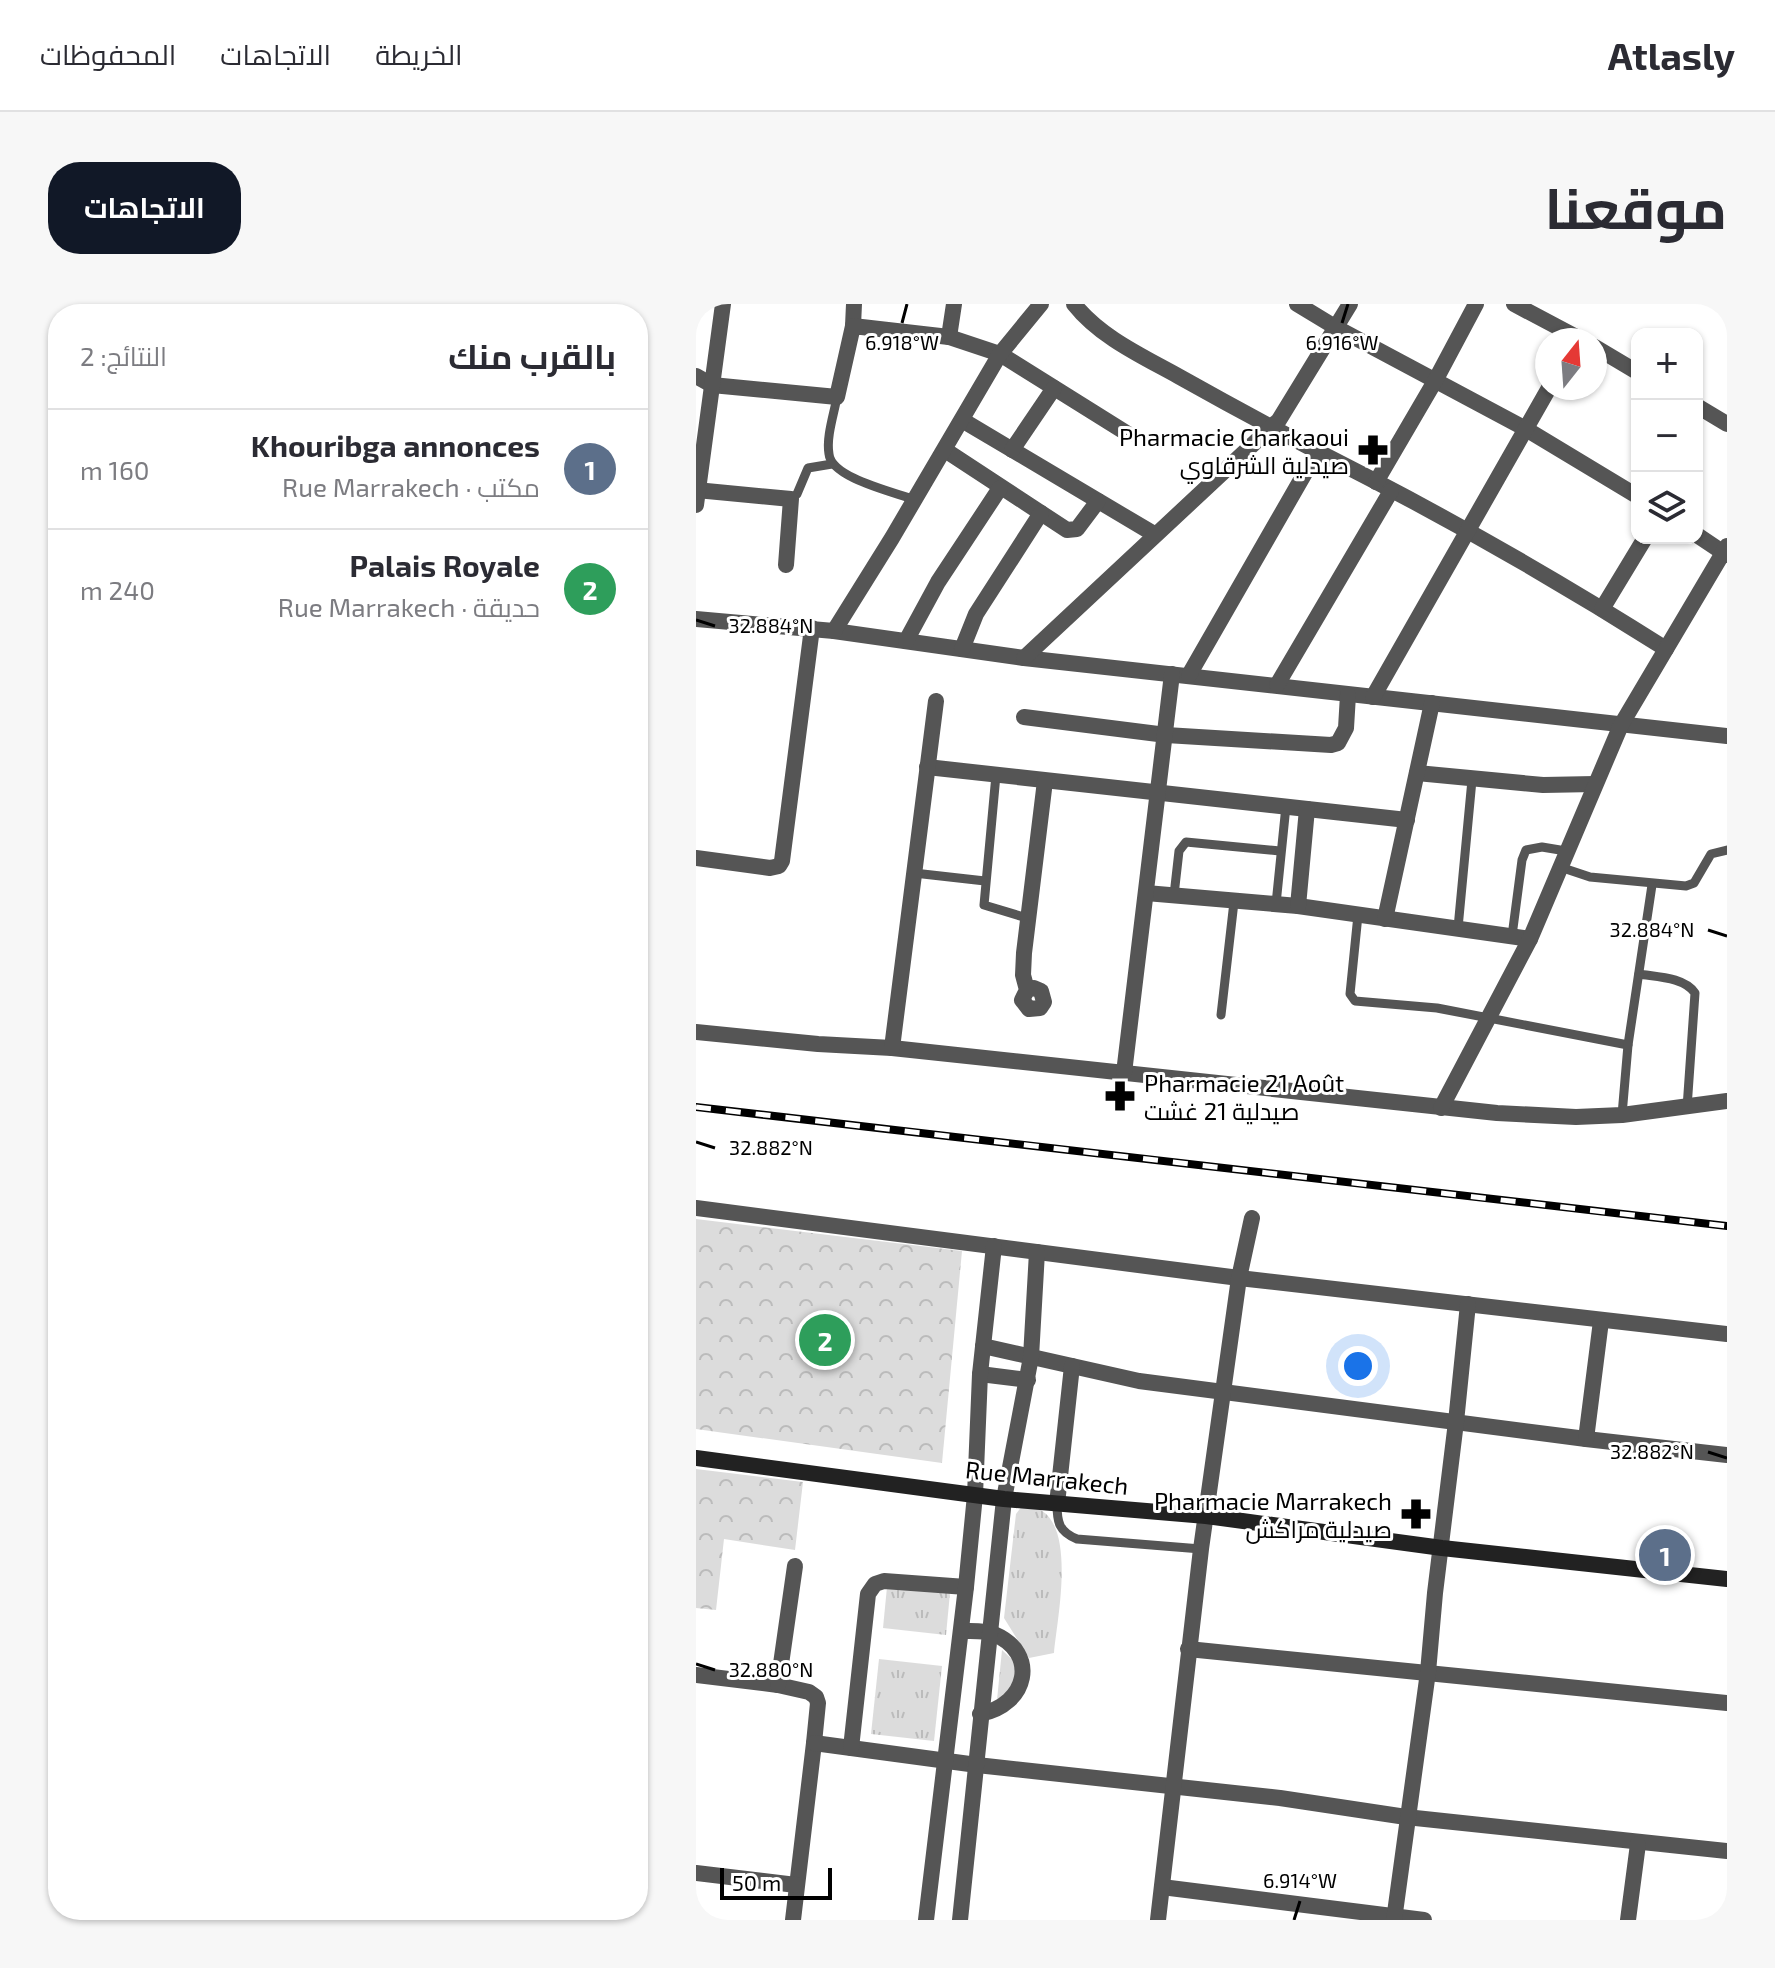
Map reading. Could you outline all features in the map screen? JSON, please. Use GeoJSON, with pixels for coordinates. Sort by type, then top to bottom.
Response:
{"type":"FeatureCollection","features":[{"type":"Feature","properties":{"kind":"street"},"geometry":{"type":"LineString","coordinates":[[723,304],[697,495],[791,499],[786,565]]}},
{"type":"Feature","properties":{"kind":"street"},"geometry":{"type":"LineString","coordinates":[[696,376],[712,385],[837,397],[853,326],[854,304]]}},
{"type":"Feature","properties":{"kind":"street"},"geometry":{"type":"LineString","coordinates":[[949,337],[954,304]]}},
{"type":"Feature","properties":{"kind":"street"},"geometry":{"type":"LineString","coordinates":[[834,631],[1000,354],[1041,304]]}},
{"type":"Feature","properties":{"kind":"street"},"geometry":{"type":"LineString","coordinates":[[1074,304],[1098,329],[1270,428],[1466,531],[1666,649]]}},
{"type":"Feature","properties":{"kind":"street"},"geometry":{"type":"LineString","coordinates":[[1297,304],[1526,429],[1631,492]]}},
{"type":"Feature","properties":{"kind":"street"},"geometry":{"type":"LineString","coordinates":[[1024,658],[1270,428],[1287,408],[1350,304]]}},
{"type":"Feature","properties":{"kind":"street"},"geometry":{"type":"LineString","coordinates":[[1376,482],[1476,304]]}},
{"type":"Feature","properties":{"kind":"street"},"geometry":{"type":"LineString","coordinates":[[1514,304],[1559,328]]}},
{"type":"Feature","properties":{"kind":"street"},"geometry":{"type":"LineString","coordinates":[[853,326],[949,337],[1000,354],[1128,434]]}},
{"type":"Feature","properties":{"kind":"street"},"geometry":{"type":"LineString","coordinates":[[1607,354],[1631,368]]}},
{"type":"Feature","properties":{"kind":"street"},"geometry":{"type":"LineString","coordinates":[[1012,450],[1054,388]]}},
{"type":"Feature","properties":{"kind":"street"},"geometry":{"type":"LineString","coordinates":[[1373,697],[1542,400]]}},
{"type":"Feature","properties":{"kind":"street"},"geometry":{"type":"LineString","coordinates":[[1703,410],[1727,424]]}},
{"type":"Feature","properties":{"kind":"street"},"geometry":{"type":"LineString","coordinates":[[962,420],[1154,534]]}},
{"type":"Feature","properties":{"kind":"street"},"geometry":{"type":"LineString","coordinates":[[945,450],[1067,530],[1077,529],[1098,501]]}},
{"type":"Feature","properties":{"kind":"street"},"geometry":{"type":"LineString","coordinates":[[1189,675],[1317,452]]}},
{"type":"Feature","properties":{"kind":"street"},"geometry":{"type":"LineString","coordinates":[[906,641],[938,582],[1000,488]]}},
{"type":"Feature","properties":{"kind":"street"},"geometry":{"type":"LineString","coordinates":[[1277,685],[1391,491]]}},
{"type":"Feature","properties":{"kind":"street"},"geometry":{"type":"LineString","coordinates":[[962,649],[976,614],[1041,513]]}},
{"type":"Feature","properties":{"kind":"street"},"geometry":{"type":"LineString","coordinates":[[1441,1108],[1530,939],[1621,725],[1726,551],[1703,538]]}},
{"type":"Feature","properties":{"kind":"street"},"geometry":{"type":"LineString","coordinates":[[1602,609],[1641,544]]}},
{"type":"Feature","properties":{"kind":"street"},"geometry":{"type":"LineString","coordinates":[[696,619],[812,628],[1024,658],[1727,736]]}},
{"type":"Feature","properties":{"kind":"street"},"geometry":{"type":"LineString","coordinates":[[696,858],[770,868],[779,866],[782,861],[812,628]]}},
{"type":"Feature","properties":{"kind":"street"},"geometry":{"type":"LineString","coordinates":[[1124,1073],[1172,674]]}},
{"type":"Feature","properties":{"kind":"street"},"geometry":{"type":"LineString","coordinates":[[1024,717],[1166,735],[1331,745],[1338,743],[1346,728],[1348,695]]}},
{"type":"Feature","properties":{"kind":"street"},"geometry":{"type":"LineString","coordinates":[[892,1048],[936,701]]}},
{"type":"Feature","properties":{"kind":"street"},"geometry":{"type":"LineString","coordinates":[[1385,919],[1432,703]]}},
{"type":"Feature","properties":{"kind":"street"},"geometry":{"type":"LineString","coordinates":[[927,767],[1407,820]]}},
{"type":"Feature","properties":{"kind":"street"},"geometry":{"type":"LineString","coordinates":[[1417,773],[1543,785],[1595,784]]}},
{"type":"Feature","properties":{"kind":"street"},"geometry":{"type":"LineString","coordinates":[[1027,990],[1023,975],[1027,918],[1045,781]]}},
{"type":"Feature","properties":{"kind":"street"},"geometry":{"type":"LineString","coordinates":[[1298,906],[1307,809]]}},
{"type":"Feature","properties":{"kind":"street"},"geometry":{"type":"LineString","coordinates":[[1146,893],[1298,906],[1530,939]]}},
{"type":"Feature","properties":{"kind":"street"},"geometry":{"type":"LineString","coordinates":[[696,1032],[892,1048],[1441,1108],[1576,1117],[1622,1115],[1727,1101]]}},
{"type":"Feature","properties":{"kind":"street"},"geometry":{"type":"LineString","coordinates":[[696,1208],[1239,1278],[1727,1334]]}},
{"type":"Feature","properties":{"kind":"street"},"geometry":{"type":"LineString","coordinates":[[1158,1920],[1201,1549],[1239,1278],[1252,1218]]}},
{"type":"Feature","properties":{"kind":"street"},"geometry":{"type":"LineString","coordinates":[[926,1920],[962,1631],[975,1495],[980,1374],[994,1246]]}},
{"type":"Feature","properties":{"kind":"street"},"geometry":{"type":"LineString","coordinates":[[960,1920],[1004,1499],[1031,1357],[1037,1252]]}},
{"type":"Feature","properties":{"kind":"street"},"geometry":{"type":"LineString","coordinates":[[1394,1918],[1428,1672],[1468,1304]]}},
{"type":"Feature","properties":{"kind":"street"},"geometry":{"type":"LineString","coordinates":[[1586,1439],[1601,1321]]}},
{"type":"Feature","properties":{"kind":"street"},"geometry":{"type":"LineString","coordinates":[[983,1346],[1139,1381],[1727,1455]]}},
{"type":"Feature","properties":{"kind":"street"},"geometry":{"type":"LineString","coordinates":[[1057,1504],[1072,1366]]}},
{"type":"Feature","properties":{"kind":"street"},"geometry":{"type":"LineString","coordinates":[[980,1374],[1028,1380]]}},
{"type":"Feature","properties":{"kind":"street","name":"Rue Marrakech"},"geometry":{"type":"LineString","coordinates":[[696,1458],[1004,1499],[1206,1516],[1442,1548],[1727,1579]]}},
{"type":"Feature","properties":{"kind":"street"},"geometry":{"type":"LineString","coordinates":[[778,1685],[795,1566]]}},
{"type":"Feature","properties":{"kind":"street"},"geometry":{"type":"LineString","coordinates":[[851,1748],[868,1594],[875,1584],[884,1581],[966,1587]]}},
{"type":"Feature","properties":{"kind":"street"},"geometry":{"type":"LineString","coordinates":[[962,1631],[990,1632],[1003,1638],[1019,1657],[1022,1668],[1018,1690],[1002,1708],[980,1714]]}},
{"type":"Feature","properties":{"kind":"street"},"geometry":{"type":"LineString","coordinates":[[1188,1649],[1727,1703]]}},
{"type":"Feature","properties":{"kind":"street"},"geometry":{"type":"LineString","coordinates":[[696,1675],[778,1685],[809,1692],[816,1697],[814,1743],[793,1920]]}},
{"type":"Feature","properties":{"kind":"street"},"geometry":{"type":"LineString","coordinates":[[814,1743],[977,1765],[1172,1785],[1406,1817],[1638,1844],[1727,1851]]}},
{"type":"Feature","properties":{"kind":"street"},"geometry":{"type":"LineString","coordinates":[[1628,1920],[1638,1844]]}},
{"type":"Feature","properties":{"kind":"street"},"geometry":{"type":"LineString","coordinates":[[696,1873],[796,1885]]}},
{"type":"Feature","properties":{"kind":"street"},"geometry":{"type":"LineString","coordinates":[[1162,1887],[1424,1920]]}},
{"type":"Feature","properties":{"kind":"lane"},"geometry":{"type":"LineString","coordinates":[[837,397],[828,452],[832,464],[843,474],[915,500]]}},
{"type":"Feature","properties":{"kind":"lane"},"geometry":{"type":"LineString","coordinates":[[791,499],[797,494],[808,468],[832,464]]}},
{"type":"Feature","properties":{"kind":"lane"},"geometry":{"type":"LineString","coordinates":[[996,775],[984,905],[1027,918]]}},
{"type":"Feature","properties":{"kind":"lane"},"geometry":{"type":"LineString","coordinates":[[1458,928],[1472,780]]}},
{"type":"Feature","properties":{"kind":"lane"},"geometry":{"type":"LineString","coordinates":[[1276,904],[1286,806]]}},
{"type":"Feature","properties":{"kind":"lane"},"geometry":{"type":"LineString","coordinates":[[1174,895],[1179,851],[1186,842],[1280,851]]}},
{"type":"Feature","properties":{"kind":"lane"},"geometry":{"type":"LineString","coordinates":[[1512,936],[1526,850],[1542,847],[1590,877],[1686,886],[1694,883],[1711,854],[1727,850]]}},
{"type":"Feature","properties":{"kind":"lane"},"geometry":{"type":"LineString","coordinates":[[914,873],[985,881]]}},
{"type":"Feature","properties":{"kind":"lane"},"geometry":{"type":"LineString","coordinates":[[1622,1115],[1628,1045],[1652,885]]}},
{"type":"Feature","properties":{"kind":"lane"},"geometry":{"type":"LineString","coordinates":[[1221,1015],[1234,902]]}},
{"type":"Feature","properties":{"kind":"lane"},"geometry":{"type":"LineString","coordinates":[[1358,915],[1351,999],[1355,1001],[1437,1008],[1628,1045]]}},
{"type":"Feature","properties":{"kind":"lane"},"geometry":{"type":"LineString","coordinates":[[1639,974],[1689,985],[1695,993],[1687,1108]]}},
{"type":"Feature","properties":{"kind":"lane"},"geometry":{"type":"LineString","coordinates":[[1057,1504],[1057,1520],[1061,1530],[1077,1539],[1201,1549]]}},
{"type":"Feature","properties":{"kind":"green space"},"geometry":{"type":"Polygon","coordinates":[[[696,1219],[962,1251],[942,1463],[696,1429],[696,1219]]]}},
{"type":"Feature","properties":{"kind":"green space"},"geometry":{"type":"Polygon","coordinates":[[[696,1469],[803,1482],[795,1550],[724,1539],[716,1610],[696,1608],[696,1469]]]}},
{"type":"Feature","properties":{"kind":"green space"},"geometry":{"type":"Polygon","coordinates":[[[1022,1506],[1041,1510],[1053,1523],[1062,1565],[1054,1653],[1029,1658],[1004,1618],[1016,1514],[1022,1506]]]}},
{"type":"Feature","properties":{"kind":"green space"},"geometry":{"type":"Polygon","coordinates":[[[887,1587],[950,1593],[946,1635],[883,1628],[887,1587]]]}},
{"type":"Feature","properties":{"kind":"green space"},"geometry":{"type":"Polygon","coordinates":[[[1002,1650],[1016,1663],[1012,1690],[997,1700],[1002,1650]]]}},
{"type":"Feature","properties":{"kind":"green space"},"geometry":{"type":"Polygon","coordinates":[[[879,1659],[942,1666],[934,1741],[871,1734],[879,1659]]]}},
{"type":"Feature","properties":{"kind":"railway"},"geometry":{"type":"LineString","coordinates":[[696,1107],[1727,1226]]}},
{"type":"Feature","properties":{"kind":"place","name":"Pharmacie Charkaoui صيدلية الشرقاوي"},"geometry":{"type":"Point","coordinates":[1373,450]}},
{"type":"Feature","properties":{"kind":"place","name":"Pharmacie 21 Août صيدلية 21 غشت"},"geometry":{"type":"Point","coordinates":[1120,1096]}},
{"type":"Feature","properties":{"kind":"place","name":"Palais Royale"},"geometry":{"type":"Point","coordinates":[825,1340]}},
{"type":"Feature","properties":{"kind":"place","name":"Pharmacie Marrakech صيدلية مراكش"},"geometry":{"type":"Point","coordinates":[1416,1514]}},
{"type":"Feature","properties":{"kind":"place","name":"Khouribga annonces"},"geometry":{"type":"Point","coordinates":[1665,1555]}}]}
